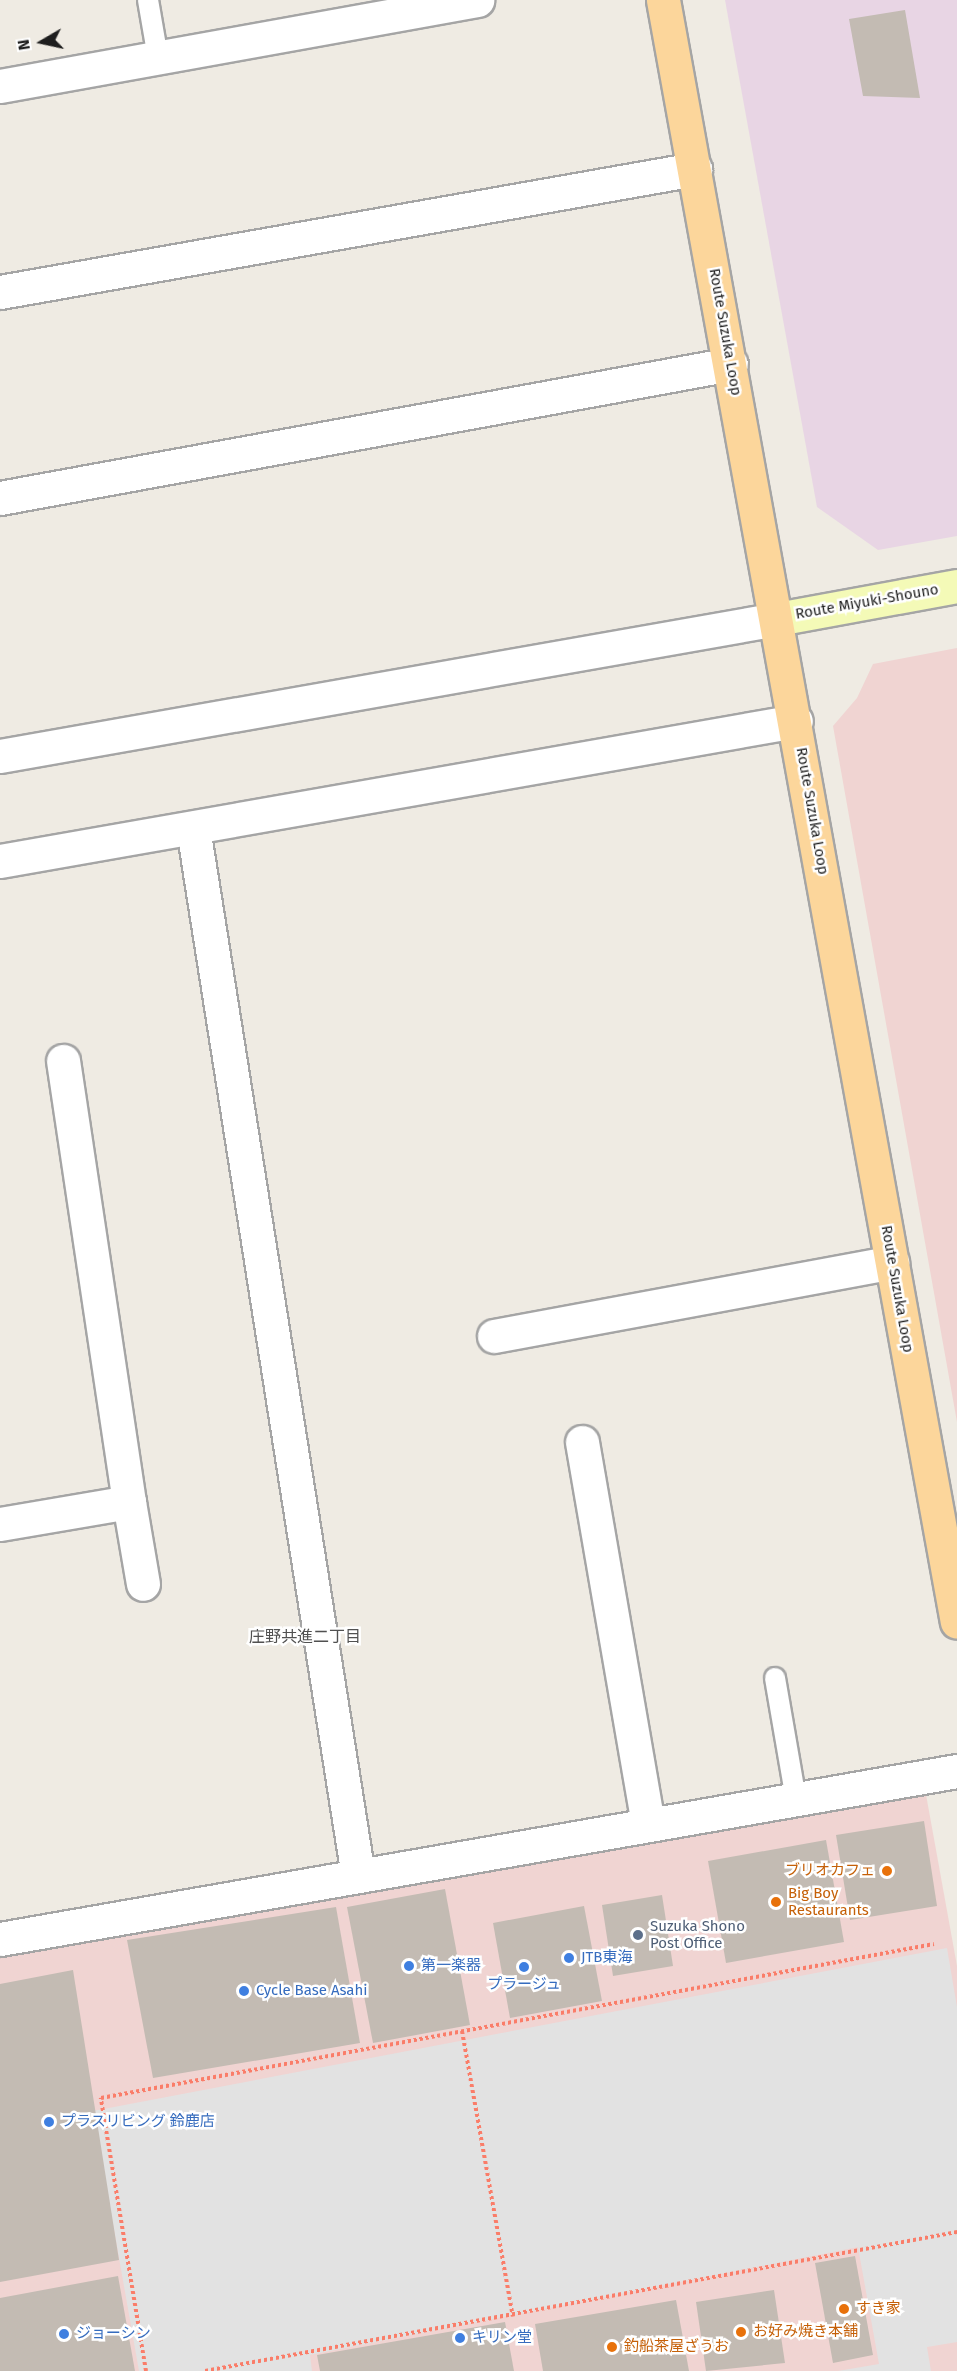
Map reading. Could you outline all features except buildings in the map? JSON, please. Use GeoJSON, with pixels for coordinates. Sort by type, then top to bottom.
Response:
{"type":"FeatureCollection","features":[{"type":"Feature","properties":{"kind":"main road","name":"Route Suzuka Loop"},"geometry":{"type":"LineString","coordinates":[[663,0],[796,722],[957,1622]]}},
{"type":"Feature","properties":{"kind":"main road","name":"Route Miyuki-Shouno"},"geometry":{"type":"LineString","coordinates":[[777,619],[957,586]]}},
{"type":"Feature","properties":{"kind":"street"},"geometry":{"type":"LineString","coordinates":[[0,86],[462,1]]}},
{"type":"Feature","properties":{"kind":"street"},"geometry":{"type":"LineString","coordinates":[[0,292],[695,169]]}},
{"type":"Feature","properties":{"kind":"street"},"geometry":{"type":"LineString","coordinates":[[0,498],[731,364]]}},
{"type":"Feature","properties":{"kind":"street"},"geometry":{"type":"LineString","coordinates":[[0,756],[777,619]]}},
{"type":"Feature","properties":{"kind":"street"},"geometry":{"type":"LineString","coordinates":[[0,861],[796,722]]}},
{"type":"Feature","properties":{"kind":"street"},"geometry":{"type":"LineString","coordinates":[[193,828],[358,1876]]}},
{"type":"Feature","properties":{"kind":"street"},"geometry":{"type":"LineString","coordinates":[[63,1061],[143,1584]]}},
{"type":"Feature","properties":{"kind":"street"},"geometry":{"type":"LineString","coordinates":[[494,1336],[892,1262]]}},
{"type":"Feature","properties":{"kind":"street"},"geometry":{"type":"LineString","coordinates":[[582,1442],[648,1824]]}},
{"type":"Feature","properties":{"kind":"street"},"geometry":{"type":"LineString","coordinates":[[0,1524],[129,1502]]}},
{"type":"Feature","properties":{"kind":"street"},"geometry":{"type":"LineString","coordinates":[[0,1939],[957,1771]]}},
{"type":"Feature","properties":{"kind":"lane"},"geometry":{"type":"LineString","coordinates":[[148,0],[159,58]]}},
{"type":"Feature","properties":{"kind":"lane"},"geometry":{"type":"LineString","coordinates":[[776,1678],[796,1799]]}},
{"type":"Feature","properties":{"kind":"path"},"geometry":{"type":"LineString","coordinates":[[146,2371],[101,2098],[934,1944]]}},
{"type":"Feature","properties":{"kind":"path"},"geometry":{"type":"LineString","coordinates":[[462,2031],[513,2316]]}},
{"type":"Feature","properties":{"kind":"path"},"geometry":{"type":"LineString","coordinates":[[205,2371],[513,2316],[957,2232]]}},
{"type":"Feature","properties":{"kind":"shaded area"},"geometry":{"type":"Polygon","coordinates":[[[725,0],[957,0],[957,536],[878,550],[817,507],[725,0]]]}},
{"type":"Feature","properties":{"kind":"shaded area"},"geometry":{"type":"Polygon","coordinates":[[[957,648],[957,1422],[833,726],[857,698],[873,664],[957,648]]]}},
{"type":"Feature","properties":{"kind":"shaded area"},"geometry":{"type":"Polygon","coordinates":[[[925,1789],[957,1966],[957,2371],[0,2371],[0,1957],[925,1789]]]}},
{"type":"Feature","properties":{"kind":"shaded area"},"geometry":{"type":"Polygon","coordinates":[[[947,1948],[957,2007],[957,2342],[927,2347],[931,2371],[838,2371],[879,2364],[858,2247],[310,2355],[312,2371],[139,2371],[93,2111],[947,1948]]]}},
{"type":"Feature","properties":{"kind":"place","name":"ブリオカフェ"},"geometry":{"type":"Point","coordinates":[887,1871]}},
{"type":"Feature","properties":{"kind":"place","name":"Big Boy Restaurants"},"geometry":{"type":"Point","coordinates":[776,1902]}},
{"type":"Feature","properties":{"kind":"place","name":"Suzuka Shono Post Office"},"geometry":{"type":"Point","coordinates":[638,1935]}},
{"type":"Feature","properties":{"kind":"place","name":"JTB東海"},"geometry":{"type":"Point","coordinates":[569,1958]}},
{"type":"Feature","properties":{"kind":"place","name":"第一楽器"},"geometry":{"type":"Point","coordinates":[409,1966]}},
{"type":"Feature","properties":{"kind":"place","name":"プラージュ"},"geometry":{"type":"Point","coordinates":[524,1967]}},
{"type":"Feature","properties":{"kind":"place","name":"Cycle Base Asahi"},"geometry":{"type":"Point","coordinates":[244,1991]}},
{"type":"Feature","properties":{"kind":"place","name":"プラスリビング 鈴鹿店"},"geometry":{"type":"Point","coordinates":[49,2122]}},
{"type":"Feature","properties":{"kind":"place","name":"すき家"},"geometry":{"type":"Point","coordinates":[844,2309]}},
{"type":"Feature","properties":{"kind":"place","name":"お好み焼き本舗"},"geometry":{"type":"Point","coordinates":[741,2332]}},
{"type":"Feature","properties":{"kind":"place","name":"ジョーシン"},"geometry":{"type":"Point","coordinates":[64,2334]}},
{"type":"Feature","properties":{"kind":"place","name":"キリン堂"},"geometry":{"type":"Point","coordinates":[460,2338]}},
{"type":"Feature","properties":{"kind":"place","name":"釣船茶屋ざうお"},"geometry":{"type":"Point","coordinates":[612,2347]}},
{"type":"Feature","properties":{"kind":"district","name":"庄野共進二丁目"},"geometry":{"type":"Point","coordinates":[305,1637]}}]}
